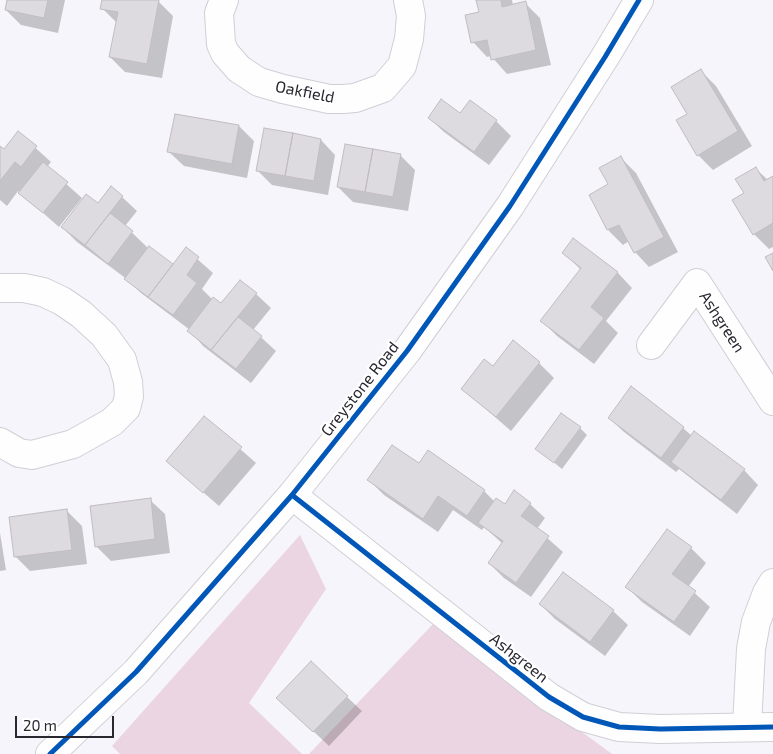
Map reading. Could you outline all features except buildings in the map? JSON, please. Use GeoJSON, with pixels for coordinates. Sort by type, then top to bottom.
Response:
{"type":"FeatureCollection","features":[{"type":"Feature","properties":{"kind":"street","name":"Oakfield"},"geometry":{"type":"LineString","coordinates":[[224,0],[219,13],[221,44],[225,53],[239,69],[259,82],[283,89],[343,99],[363,96],[383,88],[402,66],[409,39],[411,16],[408,0]]}},
{"type":"Feature","properties":{"kind":"street","name":"Greystone Road"},"geometry":{"type":"LineString","coordinates":[[50,754],[136,672],[292,496],[407,351],[510,206],[639,0]]}},
{"type":"Feature","properties":{"kind":"street","name":"Ashgreen"},"geometry":{"type":"LineString","coordinates":[[651,345],[697,283],[773,401]]}},
{"type":"Feature","properties":{"kind":"street"},"geometry":{"type":"LineString","coordinates":[[0,288],[24,288],[43,292],[62,301],[81,314],[104,335],[122,360],[130,396],[126,408],[112,422],[73,444],[32,455],[19,453],[0,442]]}},
{"type":"Feature","properties":{"kind":"street","name":"Ashgreen"},"geometry":{"type":"LineString","coordinates":[[292,496],[549,697],[583,717],[627,728],[760,727],[751,649],[756,622],[766,593],[773,583]]}},
{"type":"Feature","properties":{"kind":"shaded area"},"geometry":{"type":"Polygon","coordinates":[[[300,535],[326,589],[249,703],[302,754],[120,754],[112,746],[300,535]]]}},
{"type":"Feature","properties":{"kind":"shaded area"},"geometry":{"type":"Polygon","coordinates":[[[434,623],[612,754],[309,754],[434,623]]]}},
{"type":"Feature","properties":{"kind":"cycle path"},"geometry":{"type":"LineString","coordinates":[[50,754],[136,672],[292,495],[407,351],[510,206],[639,0]]}},
{"type":"Feature","properties":{"kind":"cycle path"},"geometry":{"type":"LineString","coordinates":[[292,495],[549,697],[583,717],[619,727],[660,729],[773,727]]}}]}
